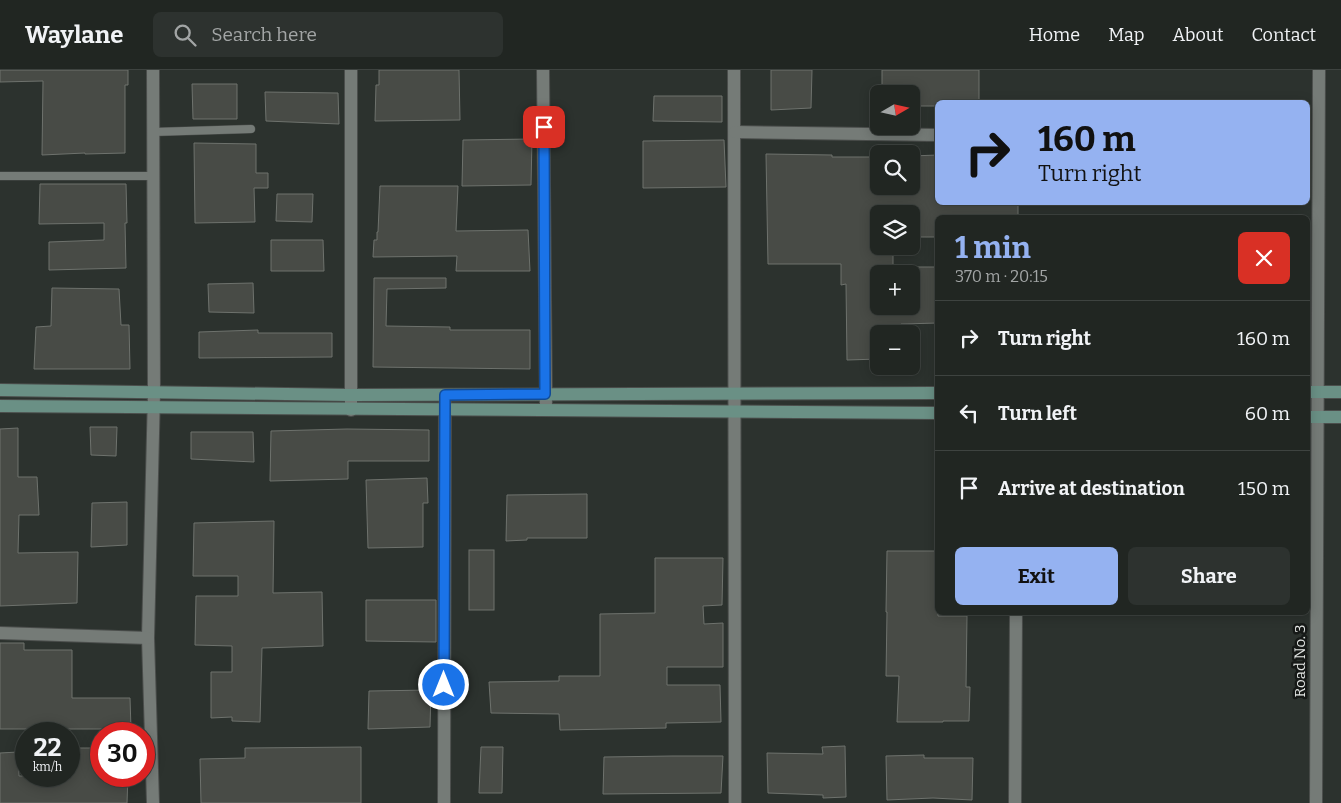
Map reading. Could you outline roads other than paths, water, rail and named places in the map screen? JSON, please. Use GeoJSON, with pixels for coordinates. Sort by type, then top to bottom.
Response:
{"type":"FeatureCollection","features":[{"type":"Feature","properties":{"kind":"main road"},"geometry":{"type":"LineString","coordinates":[[0,390],[351,395],[935,393]]}},
{"type":"Feature","properties":{"kind":"main road"},"geometry":{"type":"LineString","coordinates":[[1312,392],[1341,392]]}},
{"type":"Feature","properties":{"kind":"main road"},"geometry":{"type":"LineString","coordinates":[[0,406],[154,409],[735,410],[935,413]]}},
{"type":"Feature","properties":{"kind":"main road"},"geometry":{"type":"LineString","coordinates":[[1312,417],[1341,417]]}},
{"type":"Feature","properties":{"kind":"street"},"geometry":{"type":"LineString","coordinates":[[153,70],[154,409],[148,638],[153,803]]}},
{"type":"Feature","properties":{"kind":"street"},"geometry":{"type":"LineString","coordinates":[[351,70],[351,410]]}},
{"type":"Feature","properties":{"kind":"street"},"geometry":{"type":"LineString","coordinates":[[543,70],[546,410]]}},
{"type":"Feature","properties":{"kind":"street"},"geometry":{"type":"LineString","coordinates":[[734,70],[735,803]]}},
{"type":"Feature","properties":{"kind":"street","name":"Road No. 3"},"geometry":{"type":"LineString","coordinates":[[1316,803],[1312,392],[1314,139],[1319,70]]}},
{"type":"Feature","properties":{"kind":"street"},"geometry":{"type":"LineString","coordinates":[[734,132],[935,134]]}},
{"type":"Feature","properties":{"kind":"street"},"geometry":{"type":"LineString","coordinates":[[444,803],[445,395]]}},
{"type":"Feature","properties":{"kind":"street"},"geometry":{"type":"LineString","coordinates":[[1015,803],[1016,615]]}},
{"type":"Feature","properties":{"kind":"street"},"geometry":{"type":"LineString","coordinates":[[0,633],[148,638]]}},
{"type":"Feature","properties":{"kind":"lane"},"geometry":{"type":"LineString","coordinates":[[153,132],[251,129]]}},
{"type":"Feature","properties":{"kind":"lane"},"geometry":{"type":"LineString","coordinates":[[0,176],[153,176]]}}]}
